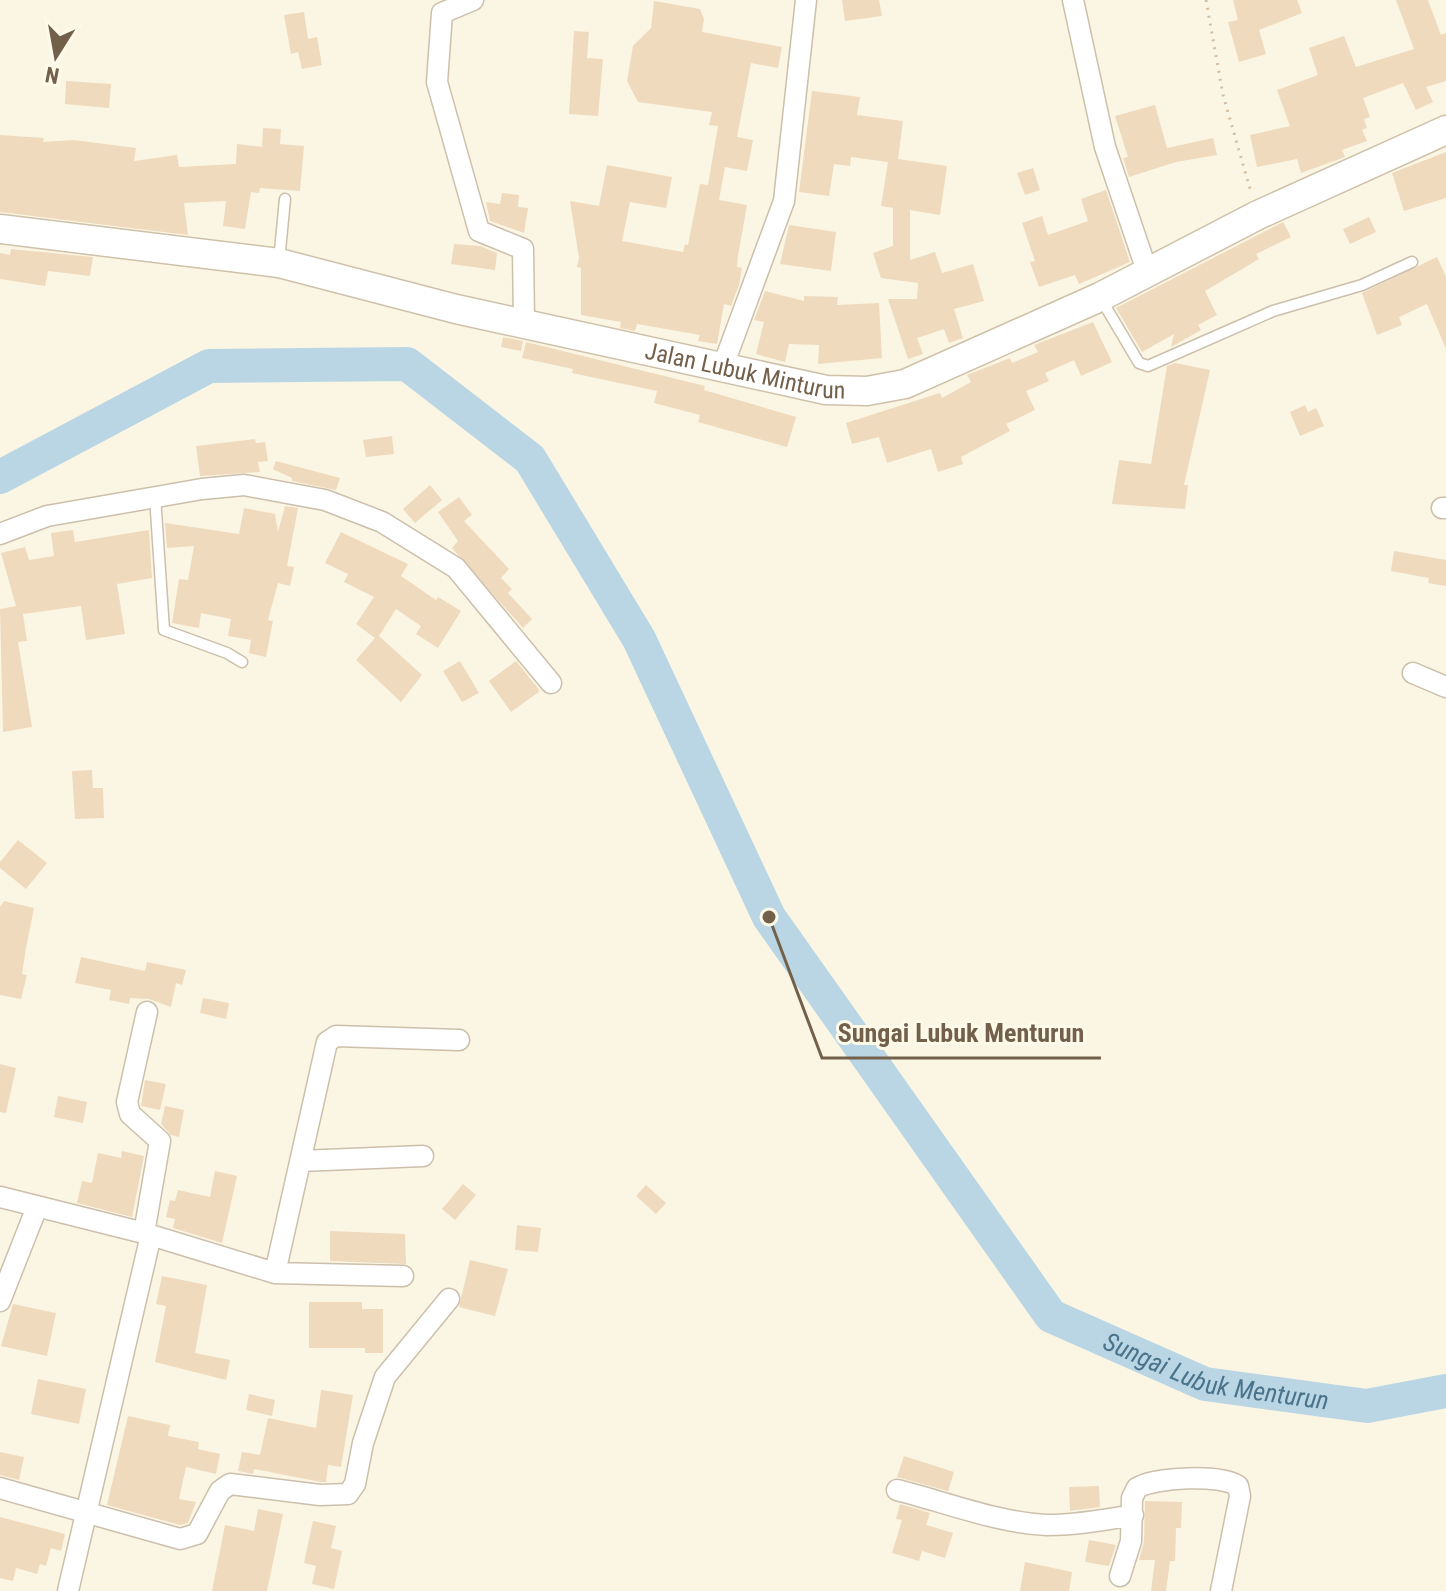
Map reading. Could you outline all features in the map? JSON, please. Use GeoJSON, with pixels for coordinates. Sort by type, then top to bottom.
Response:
{"type":"FeatureCollection","features":[{"type":"Feature","properties":{"kind":"street"},"geometry":{"type":"LineString","coordinates":[[473,0],[442,13],[437,82],[479,231],[520,246],[525,253],[524,322]]}},
{"type":"Feature","properties":{"kind":"street"},"geometry":{"type":"LineString","coordinates":[[723,366],[784,201],[806,0]]}},
{"type":"Feature","properties":{"kind":"street"},"geometry":{"type":"LineString","coordinates":[[1073,0],[1105,147],[1147,271]]}},
{"type":"Feature","properties":{"kind":"street","name":"Jalan Lubuk Minturun"},"geometry":{"type":"LineString","coordinates":[[0,229],[279,263],[456,309],[826,390],[867,391],[905,384],[1100,297],[1258,215],[1446,130]]}},
{"type":"Feature","properties":{"kind":"street"},"geometry":{"type":"LineString","coordinates":[[0,534],[47,516],[155,496],[244,485],[325,500],[382,522],[456,568],[551,683]]}},
{"type":"Feature","properties":{"kind":"street"},"geometry":{"type":"LineString","coordinates":[[1413,673],[1446,687]]}},
{"type":"Feature","properties":{"kind":"street"},"geometry":{"type":"LineString","coordinates":[[68,1591],[148,1234],[160,1141],[130,1114],[127,1102],[147,1012]]}},
{"type":"Feature","properties":{"kind":"street"},"geometry":{"type":"LineString","coordinates":[[275,1273],[327,1042],[332,1037],[459,1040]]}},
{"type":"Feature","properties":{"kind":"street"},"geometry":{"type":"LineString","coordinates":[[300,1161],[423,1156]]}},
{"type":"Feature","properties":{"kind":"street"},"geometry":{"type":"LineString","coordinates":[[0,1197],[148,1234],[275,1273],[403,1276]]}},
{"type":"Feature","properties":{"kind":"street"},"geometry":{"type":"LineString","coordinates":[[0,1301],[37,1207]]}},
{"type":"Feature","properties":{"kind":"street"},"geometry":{"type":"LineString","coordinates":[[0,1488],[170,1538],[189,1538],[197,1534],[220,1491],[230,1484],[320,1495],[348,1494],[355,1484],[363,1443],[385,1377],[449,1299]]}},
{"type":"Feature","properties":{"kind":"street"},"geometry":{"type":"LineString","coordinates":[[1120,1576],[1131,1541],[1133,1496],[1141,1484],[1192,1479],[1231,1481],[1238,1486],[1240,1496],[1221,1591]]}},
{"type":"Feature","properties":{"kind":"street"},"geometry":{"type":"LineString","coordinates":[[897,1490],[1009,1519],[1046,1525],[1096,1522],[1133,1515]]}},
{"type":"Feature","properties":{"kind":"lane"},"geometry":{"type":"LineString","coordinates":[[279,263],[285,199]]}},
{"type":"Feature","properties":{"kind":"lane"},"geometry":{"type":"LineString","coordinates":[[1100,297],[1139,363],[1148,366],[1273,311],[1362,285],[1412,262]]}},
{"type":"Feature","properties":{"kind":"lane"},"geometry":{"type":"LineString","coordinates":[[155,496],[164,630],[227,653],[242,662]]}},
{"type":"Feature","properties":{"kind":"path"},"geometry":{"type":"LineString","coordinates":[[1206,0],[1223,95],[1258,215]]}},
{"type":"Feature","properties":{"kind":"building"},"geometry":{"type":"Polygon","coordinates":[[[842,0],[879,0],[882,16],[845,21],[842,0]]]}},
{"type":"Feature","properties":{"kind":"building"},"geometry":{"type":"Polygon","coordinates":[[[1233,0],[1297,0],[1302,13],[1259,30],[1266,54],[1239,62],[1228,22],[1238,20],[1233,0]]]}},
{"type":"Feature","properties":{"kind":"building"},"geometry":{"type":"Polygon","coordinates":[[[1396,0],[1428,0],[1441,35],[1446,33],[1446,81],[1426,87],[1433,102],[1416,110],[1403,83],[1363,98],[1370,117],[1364,119],[1367,128],[1362,130],[1367,141],[1342,150],[1345,157],[1301,173],[1297,159],[1257,167],[1250,135],[1290,126],[1277,90],[1318,75],[1309,48],[1344,36],[1356,67],[1414,49],[1396,0]]]}},
{"type":"Feature","properties":{"kind":"building"},"geometry":{"type":"Polygon","coordinates":[[[654,1],[700,9],[704,19],[702,32],[782,47],[778,68],[751,63],[737,137],[753,140],[747,171],[725,167],[719,200],[747,205],[738,256],[737,267],[742,268],[739,285],[731,306],[724,304],[717,344],[698,341],[700,335],[637,324],[635,331],[620,328],[621,322],[581,315],[581,268],[577,267],[579,258],[570,201],[599,206],[607,165],[672,177],[666,208],[630,202],[622,241],[683,252],[685,244],[688,245],[700,184],[708,185],[718,126],[709,125],[712,112],[638,102],[627,81],[633,46],[651,28],[654,1]]]}},
{"type":"Feature","properties":{"kind":"building"},"geometry":{"type":"Polygon","coordinates":[[[304,12],[308,39],[317,37],[322,65],[302,69],[298,52],[291,54],[284,15],[304,12]]]}},
{"type":"Feature","properties":{"kind":"building"},"geometry":{"type":"Polygon","coordinates":[[[574,31],[589,32],[587,58],[603,59],[598,116],[569,114],[574,31]]]}},
{"type":"Feature","properties":{"kind":"building"},"geometry":{"type":"Polygon","coordinates":[[[66,81],[111,84],[109,108],[65,104],[66,81]]]}},
{"type":"Feature","properties":{"kind":"building"},"geometry":{"type":"Polygon","coordinates":[[[812,91],[860,97],[857,115],[903,121],[898,159],[947,166],[940,215],[910,210],[910,260],[935,252],[942,273],[973,264],[984,301],[954,309],[963,338],[949,343],[944,329],[917,338],[923,354],[908,359],[888,299],[917,299],[918,283],[881,278],[873,253],[893,246],[893,208],[881,206],[888,162],[851,157],[850,166],[834,164],[829,196],[799,192],[812,91]]]}},
{"type":"Feature","properties":{"kind":"building"},"geometry":{"type":"Polygon","coordinates":[[[1155,105],[1167,148],[1213,138],[1217,155],[1176,162],[1129,177],[1123,158],[1128,157],[1115,116],[1155,105]]]}},
{"type":"Feature","properties":{"kind":"building"},"geometry":{"type":"Polygon","coordinates":[[[263,128],[281,129],[280,144],[304,146],[300,191],[260,188],[259,193],[251,192],[245,229],[223,226],[226,201],[184,203],[188,235],[0,212],[0,135],[44,138],[43,142],[74,140],[136,148],[134,161],[177,155],[179,167],[236,164],[237,144],[262,147],[263,128]]]}},
{"type":"Feature","properties":{"kind":"building"},"geometry":{"type":"Polygon","coordinates":[[[1446,152],[1446,198],[1404,211],[1392,173],[1446,152]]]}},
{"type":"Feature","properties":{"kind":"building"},"geometry":{"type":"Polygon","coordinates":[[[1033,168],[1040,190],[1025,195],[1017,173],[1033,168]]]}},
{"type":"Feature","properties":{"kind":"building"},"geometry":{"type":"Polygon","coordinates":[[[1106,190],[1130,262],[1079,284],[1075,275],[1039,287],[1030,262],[1035,261],[1022,223],[1042,216],[1048,235],[1088,221],[1081,199],[1106,190]]]}},
{"type":"Feature","properties":{"kind":"building"},"geometry":{"type":"Polygon","coordinates":[[[502,193],[519,195],[518,207],[528,208],[524,233],[490,221],[486,202],[500,204],[502,193]]]}},
{"type":"Feature","properties":{"kind":"building"},"geometry":{"type":"Polygon","coordinates":[[[1369,217],[1376,232],[1350,244],[1343,229],[1369,217]]]}},
{"type":"Feature","properties":{"kind":"building"},"geometry":{"type":"Polygon","coordinates":[[[1283,222],[1291,237],[1256,254],[1259,259],[1205,291],[1217,315],[1198,325],[1201,330],[1171,347],[1174,334],[1142,352],[1116,308],[1283,222]]]}},
{"type":"Feature","properties":{"kind":"building"},"geometry":{"type":"Polygon","coordinates":[[[789,225],[836,232],[831,271],[780,264],[789,225]]]}},
{"type":"Feature","properties":{"kind":"building"},"geometry":{"type":"Polygon","coordinates":[[[454,244],[480,246],[497,253],[495,270],[451,264],[454,244]]]}},
{"type":"Feature","properties":{"kind":"building"},"geometry":{"type":"Polygon","coordinates":[[[11,249],[93,257],[90,276],[48,271],[45,286],[0,279],[0,253],[10,255],[11,249]]]}},
{"type":"Feature","properties":{"kind":"building"},"geometry":{"type":"Polygon","coordinates":[[[1437,257],[1446,277],[1446,349],[1427,304],[1399,317],[1402,325],[1377,335],[1362,293],[1437,257]]]}},
{"type":"Feature","properties":{"kind":"building"},"geometry":{"type":"Polygon","coordinates":[[[765,291],[804,301],[804,296],[838,297],[837,305],[879,303],[882,358],[818,364],[819,345],[789,344],[785,362],[756,354],[764,322],[754,320],[765,291]]]}},
{"type":"Feature","properties":{"kind":"building"},"geometry":{"type":"Polygon","coordinates":[[[1093,322],[1112,362],[1081,376],[1074,360],[1045,373],[1049,381],[1026,391],[1035,410],[1006,424],[1010,431],[961,457],[963,464],[938,472],[931,449],[887,463],[879,437],[852,444],[846,423],[940,393],[942,398],[971,382],[967,375],[1010,358],[1012,363],[1038,352],[1034,345],[1093,322]]]}},
{"type":"Feature","properties":{"kind":"building"},"geometry":{"type":"Polygon","coordinates":[[[503,337],[523,341],[521,351],[501,347],[503,337]]]}},
{"type":"Feature","properties":{"kind":"building"},"geometry":{"type":"Polygon","coordinates":[[[526,342],[705,386],[704,390],[796,417],[787,447],[698,422],[700,415],[654,403],[657,391],[572,373],[573,369],[522,358],[526,342]]]}},
{"type":"Feature","properties":{"kind":"building"},"geometry":{"type":"Polygon","coordinates":[[[1175,363],[1210,370],[1184,485],[1188,485],[1185,509],[1112,504],[1119,460],[1151,464],[1167,366],[1175,363]]]}},
{"type":"Feature","properties":{"kind":"building"},"geometry":{"type":"Polygon","coordinates":[[[1305,405],[1308,412],[1316,408],[1324,426],[1300,436],[1290,412],[1305,405]]]}},
{"type":"Feature","properties":{"kind":"building"},"geometry":{"type":"Polygon","coordinates":[[[392,436],[394,454],[366,457],[363,440],[392,436]]]}},
{"type":"Feature","properties":{"kind":"building"},"geometry":{"type":"Polygon","coordinates":[[[255,439],[256,443],[265,442],[268,461],[258,462],[260,472],[200,476],[196,446],[255,439]]]}},
{"type":"Feature","properties":{"kind":"building"},"geometry":{"type":"Polygon","coordinates":[[[276,461],[340,478],[336,490],[292,481],[292,478],[273,469],[276,461]]]}},
{"type":"Feature","properties":{"kind":"building"},"geometry":{"type":"Polygon","coordinates":[[[430,485],[442,500],[415,523],[403,509],[430,485]]]}},
{"type":"Feature","properties":{"kind":"building"},"geometry":{"type":"Polygon","coordinates":[[[459,497],[472,515],[464,521],[509,569],[501,578],[512,589],[508,593],[532,619],[523,628],[452,548],[458,541],[438,512],[459,497]]]}},
{"type":"Feature","properties":{"kind":"building"},"geometry":{"type":"Polygon","coordinates":[[[285,506],[298,508],[287,566],[294,567],[290,586],[278,583],[268,620],[273,621],[266,657],[249,653],[251,640],[228,636],[231,619],[201,613],[199,628],[172,623],[179,579],[188,580],[194,546],[167,548],[165,523],[239,534],[244,508],[275,514],[278,532],[285,506]]]}},
{"type":"Feature","properties":{"kind":"building"},"geometry":{"type":"Polygon","coordinates":[[[73,530],[75,542],[149,530],[152,578],[117,584],[125,634],[86,640],[81,606],[23,614],[27,641],[18,642],[32,727],[3,732],[0,609],[16,606],[1,553],[25,547],[29,560],[54,556],[51,533],[73,530]]]}},
{"type":"Feature","properties":{"kind":"building"},"geometry":{"type":"Polygon","coordinates":[[[341,532],[408,564],[401,576],[436,600],[438,597],[461,611],[438,648],[416,634],[421,626],[396,609],[379,636],[422,675],[401,702],[356,660],[375,638],[356,624],[374,597],[344,582],[348,574],[325,563],[341,532]]]}},
{"type":"Feature","properties":{"kind":"building"},"geometry":{"type":"Polygon","coordinates":[[[1394,551],[1446,560],[1446,586],[1428,583],[1429,578],[1391,571],[1394,551]]]}},
{"type":"Feature","properties":{"kind":"building"},"geometry":{"type":"Polygon","coordinates":[[[460,661],[479,693],[462,702],[443,671],[460,661]]]}},
{"type":"Feature","properties":{"kind":"building"},"geometry":{"type":"Polygon","coordinates":[[[516,661],[540,691],[511,712],[489,681],[516,661]]]}},
{"type":"Feature","properties":{"kind":"building"},"geometry":{"type":"Polygon","coordinates":[[[92,770],[93,788],[103,788],[104,818],[75,819],[72,771],[92,770]]]}},
{"type":"Feature","properties":{"kind":"building"},"geometry":{"type":"Polygon","coordinates":[[[18,840],[47,863],[26,889],[0,868],[0,862],[18,840]]]}},
{"type":"Feature","properties":{"kind":"building"},"geometry":{"type":"Polygon","coordinates":[[[4,901],[34,908],[22,974],[27,975],[21,999],[0,995],[0,907],[4,901]]]}},
{"type":"Feature","properties":{"kind":"building"},"geometry":{"type":"Polygon","coordinates":[[[81,957],[145,971],[147,962],[186,970],[182,985],[176,983],[171,1007],[149,999],[130,998],[129,1004],[109,1000],[111,990],[75,983],[81,957]]]}},
{"type":"Feature","properties":{"kind":"building"},"geometry":{"type":"Polygon","coordinates":[[[203,998],[229,1003],[226,1019],[200,1013],[203,998]]]}},
{"type":"Feature","properties":{"kind":"building"},"geometry":{"type":"Polygon","coordinates":[[[0,1064],[16,1068],[6,1113],[0,1112],[0,1064]]]}},
{"type":"Feature","properties":{"kind":"building"},"geometry":{"type":"Polygon","coordinates":[[[145,1080],[166,1084],[160,1110],[141,1106],[145,1080]]]}},
{"type":"Feature","properties":{"kind":"building"},"geometry":{"type":"Polygon","coordinates":[[[58,1096],[87,1102],[83,1123],[54,1117],[58,1096]]]}},
{"type":"Feature","properties":{"kind":"building"},"geometry":{"type":"Polygon","coordinates":[[[165,1106],[184,1110],[179,1137],[171,1135],[161,1124],[165,1106]]]}},
{"type":"Feature","properties":{"kind":"building"},"geometry":{"type":"Polygon","coordinates":[[[122,1151],[144,1156],[132,1217],[77,1203],[82,1181],[92,1183],[98,1153],[121,1158],[122,1151]]]}},
{"type":"Feature","properties":{"kind":"building"},"geometry":{"type":"Polygon","coordinates":[[[215,1171],[237,1176],[222,1243],[173,1228],[175,1219],[166,1217],[170,1200],[175,1201],[178,1190],[210,1197],[215,1171]]]}},
{"type":"Feature","properties":{"kind":"building"},"geometry":{"type":"Polygon","coordinates":[[[463,1184],[476,1195],[455,1220],[442,1209],[463,1184]]]}},
{"type":"Feature","properties":{"kind":"building"},"geometry":{"type":"Polygon","coordinates":[[[646,1185],[666,1203],[656,1214],[636,1196],[646,1185]]]}},
{"type":"Feature","properties":{"kind":"building"},"geometry":{"type":"Polygon","coordinates":[[[517,1225],[541,1228],[538,1252],[515,1250],[517,1225]]]}},
{"type":"Feature","properties":{"kind":"building"},"geometry":{"type":"Polygon","coordinates":[[[330,1231],[405,1234],[406,1264],[330,1261],[330,1231]]]}},
{"type":"Feature","properties":{"kind":"building"},"geometry":{"type":"Polygon","coordinates":[[[470,1260],[508,1269],[495,1316],[459,1307],[470,1260]]]}},
{"type":"Feature","properties":{"kind":"building"},"geometry":{"type":"Polygon","coordinates":[[[162,1276],[207,1285],[195,1353],[230,1360],[226,1380],[155,1362],[166,1306],[156,1304],[162,1276]]]}},
{"type":"Feature","properties":{"kind":"building"},"geometry":{"type":"Polygon","coordinates":[[[309,1302],[362,1302],[362,1309],[383,1309],[383,1353],[365,1353],[365,1348],[309,1348],[309,1302]]]}},
{"type":"Feature","properties":{"kind":"building"},"geometry":{"type":"Polygon","coordinates":[[[13,1304],[56,1313],[47,1356],[1,1346],[13,1304]]]}},
{"type":"Feature","properties":{"kind":"building"},"geometry":{"type":"Polygon","coordinates":[[[38,1379],[86,1389],[79,1424],[31,1414],[38,1379]]]}},
{"type":"Feature","properties":{"kind":"building"},"geometry":{"type":"Polygon","coordinates":[[[321,1390],[353,1395],[341,1467],[328,1465],[326,1482],[254,1469],[253,1474],[238,1471],[242,1452],[260,1455],[268,1418],[316,1428],[321,1390]]]}},
{"type":"Feature","properties":{"kind":"building"},"geometry":{"type":"Polygon","coordinates":[[[249,1394],[275,1400],[272,1416],[246,1410],[249,1394]]]}},
{"type":"Feature","properties":{"kind":"building"},"geometry":{"type":"Polygon","coordinates":[[[128,1416],[170,1425],[168,1436],[199,1442],[198,1449],[220,1454],[216,1474],[186,1467],[179,1499],[196,1502],[188,1523],[180,1525],[107,1505],[128,1416]]]}},
{"type":"Feature","properties":{"kind":"building"},"geometry":{"type":"Polygon","coordinates":[[[0,1452],[24,1457],[19,1480],[0,1475],[0,1452]]]}},
{"type":"Feature","properties":{"kind":"building"},"geometry":{"type":"Polygon","coordinates":[[[904,1456],[954,1472],[948,1491],[897,1477],[904,1456]]]}},
{"type":"Feature","properties":{"kind":"building"},"geometry":{"type":"Polygon","coordinates":[[[1099,1486],[1100,1507],[1070,1511],[1069,1487],[1099,1486]]]}},
{"type":"Feature","properties":{"kind":"building"},"geometry":{"type":"Polygon","coordinates":[[[1145,1501],[1182,1502],[1181,1528],[1176,1528],[1175,1561],[1170,1561],[1166,1591],[1151,1591],[1155,1560],[1139,1560],[1144,1542],[1145,1501]]]}},
{"type":"Feature","properties":{"kind":"building"},"geometry":{"type":"Polygon","coordinates":[[[900,1504],[930,1513],[926,1525],[953,1533],[945,1558],[922,1551],[919,1561],[892,1553],[902,1520],[896,1519],[900,1504]]]}},
{"type":"Feature","properties":{"kind":"building"},"geometry":{"type":"Polygon","coordinates":[[[258,1509],[283,1514],[267,1591],[212,1591],[225,1525],[254,1531],[258,1509]]]}},
{"type":"Feature","properties":{"kind":"building"},"geometry":{"type":"Polygon","coordinates":[[[0,1517],[65,1534],[61,1551],[51,1548],[46,1566],[40,1564],[37,1574],[16,1568],[13,1581],[0,1578],[0,1517]]]}},
{"type":"Feature","properties":{"kind":"building"},"geometry":{"type":"Polygon","coordinates":[[[313,1521],[336,1526],[331,1548],[342,1551],[334,1589],[312,1584],[316,1566],[304,1563],[313,1521]]]}},
{"type":"Feature","properties":{"kind":"building"},"geometry":{"type":"Polygon","coordinates":[[[1089,1540],[1116,1545],[1109,1566],[1085,1562],[1089,1540]]]}},
{"type":"Feature","properties":{"kind":"building"},"geometry":{"type":"Polygon","coordinates":[[[1025,1562],[1072,1572],[1069,1591],[1020,1591],[1025,1562]]]}},
{"type":"Feature","properties":{"kind":"waterway","name":"Sungai Lubuk Menturun"},"geometry":{"type":"LineString","coordinates":[[0,477],[209,366],[407,364],[530,459],[639,639],[769,917],[1051,1316],[1205,1384],[1367,1406],[1446,1391]]}},
{"type":"Feature","properties":{"kind":"place","name":"Sungai Lubuk Menturun"},"geometry":{"type":"Point","coordinates":[769,917]}}]}
